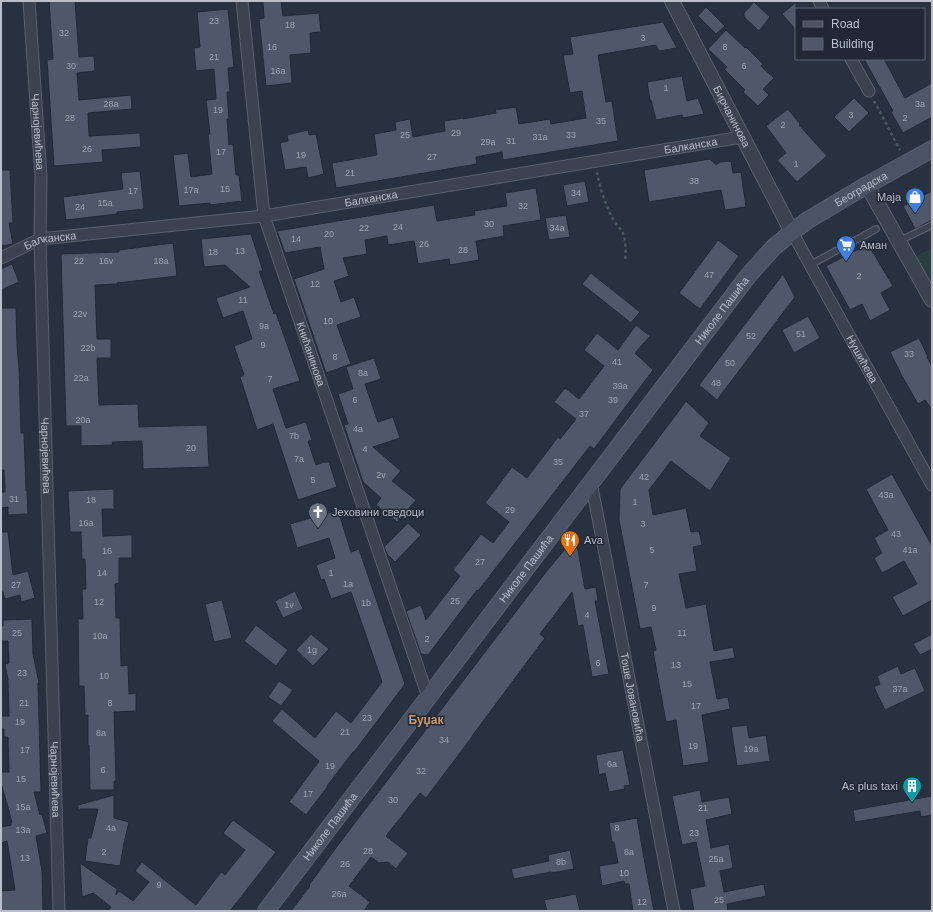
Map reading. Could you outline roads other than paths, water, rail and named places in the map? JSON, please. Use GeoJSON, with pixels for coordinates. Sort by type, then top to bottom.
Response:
{"type":"FeatureCollection","features":[{"type":"Feature","properties":{"kind":"main road","name":"Београдска"},"geometry":{"type":"LineString","coordinates":[[792,232],[808,220],[867,185],[932,149]]}},
{"type":"Feature","properties":{"kind":"main road","name":"Николе Пашића"},"geometry":{"type":"LineString","coordinates":[[266,911],[748,276],[773,248],[792,232]]}},
{"type":"Feature","properties":{"kind":"street","name":"Чарнојевићева"},"geometry":{"type":"LineString","coordinates":[[29,1],[41,177],[40,239],[59,911]]}},
{"type":"Feature","properties":{"kind":"street","name":"Книћанинова"},"geometry":{"type":"LineString","coordinates":[[242,1],[264,216],[428,697]]}},
{"type":"Feature","properties":{"kind":"street","name":"Бирчанинова"},"geometry":{"type":"LineString","coordinates":[[672,1],[792,232]]}},
{"type":"Feature","properties":{"kind":"street"},"geometry":{"type":"LineString","coordinates":[[852,60],[869,91]]}},
{"type":"Feature","properties":{"kind":"street","name":"Балканска"},"geometry":{"type":"LineString","coordinates":[[1,258],[40,239],[264,216],[742,137]]}},
{"type":"Feature","properties":{"kind":"street"},"geometry":{"type":"LineString","coordinates":[[867,185],[932,300]]}},
{"type":"Feature","properties":{"kind":"street","name":"Нушићева"},"geometry":{"type":"LineString","coordinates":[[792,232],[932,485]]}},
{"type":"Feature","properties":{"kind":"street","name":"Тоше Јовановића"},"geometry":{"type":"LineString","coordinates":[[591,482],[674,911]]}},
{"type":"Feature","properties":{"kind":"lane"},"geometry":{"type":"LineString","coordinates":[[899,242],[932,226]]}},
{"type":"Feature","properties":{"kind":"lane"},"geometry":{"type":"LineString","coordinates":[[810,265],[876,229]]}},
{"type":"Feature","properties":{"kind":"place","name":"Маја"},"geometry":{"type":"Point","coordinates":[915,214]}},
{"type":"Feature","properties":{"kind":"place","name":"Аман"},"geometry":{"type":"Point","coordinates":[846,262]}},
{"type":"Feature","properties":{"kind":"place","name":"Јеховини сведоци"},"geometry":{"type":"Point","coordinates":[318,529]}},
{"type":"Feature","properties":{"kind":"place","name":"Ava"},"geometry":{"type":"Point","coordinates":[570,557]}},
{"type":"Feature","properties":{"kind":"place","name":"As plus taxi"},"geometry":{"type":"Point","coordinates":[912,803]}},
{"type":"Feature","properties":{"kind":"district","name":"Буџак"},"geometry":{"type":"Point","coordinates":[426,720]}}]}
